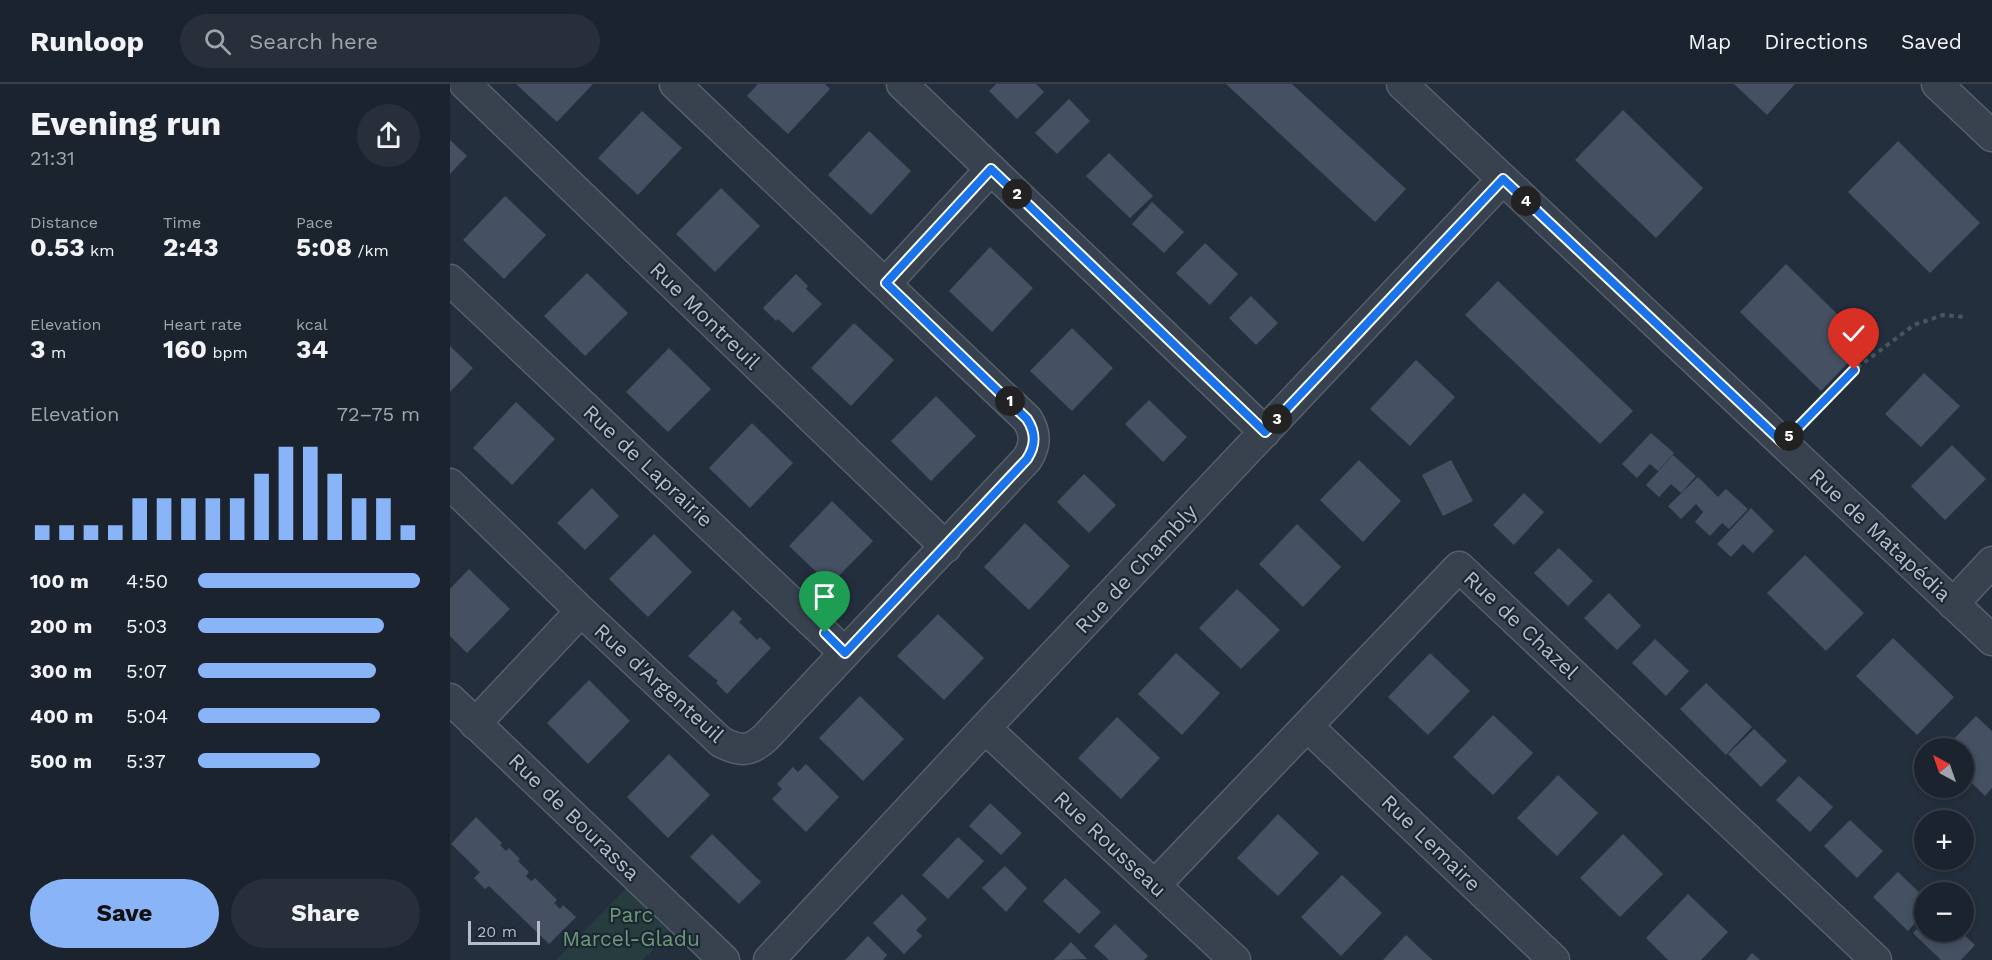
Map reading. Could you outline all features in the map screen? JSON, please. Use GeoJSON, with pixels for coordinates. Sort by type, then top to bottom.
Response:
{"type":"FeatureCollection","features":[{"type":"Feature","properties":{"kind":"street","name":"Rue Montreuil"},"geometry":{"type":"LineString","coordinates":[[465,84],[946,546]]}},
{"type":"Feature","properties":{"kind":"street"},"geometry":{"type":"LineString","coordinates":[[675,84],[886,283],[991,169]]}},
{"type":"Feature","properties":{"kind":"street"},"geometry":{"type":"LineString","coordinates":[[902,84],[1265,432]]}},
{"type":"Feature","properties":{"kind":"street","name":"Rue de Matapédia"},"geometry":{"type":"LineString","coordinates":[[1402,84],[1992,640]]}},
{"type":"Feature","properties":{"kind":"street"},"geometry":{"type":"LineString","coordinates":[[1937,84],[1992,136]]}},
{"type":"Feature","properties":{"kind":"street","name":"Rue de Chambly"},"geometry":{"type":"LineString","coordinates":[[769,960],[1503,179]]}},
{"type":"Feature","properties":{"kind":"street","name":"Rue de Laprairie"},"geometry":{"type":"LineString","coordinates":[[450,280],[845,653]]}},
{"type":"Feature","properties":{"kind":"street","name":"Rue d'Argenteuil"},"geometry":{"type":"LineString","coordinates":[[450,484],[580,611],[721,742],[742,750],[756,746],[946,546],[1033,450],[1032,427],[1027,419],[886,283]]}},
{"type":"Feature","properties":{"kind":"street"},"geometry":{"type":"LineString","coordinates":[[1953,604],[1992,562]]}},
{"type":"Feature","properties":{"kind":"street","name":"Rue de Chazel"},"geometry":{"type":"LineString","coordinates":[[1155,885],[1459,567],[1876,960]]}},
{"type":"Feature","properties":{"kind":"street"},"geometry":{"type":"LineString","coordinates":[[476,724],[580,611]]}},
{"type":"Feature","properties":{"kind":"street","name":"Rue de Bourassa"},"geometry":{"type":"LineString","coordinates":[[450,699],[724,960]]}},
{"type":"Feature","properties":{"kind":"street","name":"Rue Lemaire"},"geometry":{"type":"LineString","coordinates":[[1307,726],[1554,960]]}},
{"type":"Feature","properties":{"kind":"street","name":"Rue Rousseau"},"geometry":{"type":"LineString","coordinates":[[985,728],[1235,960]]}},
{"type":"Feature","properties":{"kind":"path"},"geometry":{"type":"LineString","coordinates":[[1783,443],[1854,370],[1914,325],[1943,315],[1965,317]]}},
{"type":"Feature","properties":{"kind":"green space","name":"Parc Marcel-Gladu"},"geometry":{"type":"Polygon","coordinates":[[[637,877],[681,920],[643,960],[556,960],[637,877]]]}},
{"type":"Feature","properties":{"kind":"building"},"geometry":{"type":"Polygon","coordinates":[[[516,84],[593,84],[557,122],[516,84]]]}},
{"type":"Feature","properties":{"kind":"building"},"geometry":{"type":"Polygon","coordinates":[[[758,84],[825,84],[830,89],[788,134],[747,96],[758,84]]]}},
{"type":"Feature","properties":{"kind":"building"},"geometry":{"type":"Polygon","coordinates":[[[996,84],[1036,84],[1044,92],[1017,119],[989,91],[996,84]]]}},
{"type":"Feature","properties":{"kind":"building"},"geometry":{"type":"Polygon","coordinates":[[[1226,84],[1292,84],[1406,189],[1375,222],[1226,84]]]}},
{"type":"Feature","properties":{"kind":"building"},"geometry":{"type":"Polygon","coordinates":[[[1734,84],[1795,84],[1767,115],[1734,84]]]}},
{"type":"Feature","properties":{"kind":"building"},"geometry":{"type":"Polygon","coordinates":[[[1069,99],[1090,121],[1057,154],[1035,133],[1069,99]]]}},
{"type":"Feature","properties":{"kind":"building"},"geometry":{"type":"Polygon","coordinates":[[[1623,110],[1703,188],[1656,238],[1575,160],[1623,110]]]}},
{"type":"Feature","properties":{"kind":"building"},"geometry":{"type":"Polygon","coordinates":[[[642,111],[682,148],[638,195],[598,158],[642,111]]]}},
{"type":"Feature","properties":{"kind":"building"},"geometry":{"type":"Polygon","coordinates":[[[869,131],[911,171],[871,215],[828,175],[869,131]]]}},
{"type":"Feature","properties":{"kind":"building"},"geometry":{"type":"Polygon","coordinates":[[[450,140],[467,156],[450,174],[450,140]]]}},
{"type":"Feature","properties":{"kind":"building"},"geometry":{"type":"Polygon","coordinates":[[[1898,141],[1980,223],[1930,273],[1848,192],[1898,141]]]}},
{"type":"Feature","properties":{"kind":"building"},"geometry":{"type":"Polygon","coordinates":[[[1109,153],[1153,196],[1130,218],[1086,176],[1109,153]]]}},
{"type":"Feature","properties":{"kind":"building"},"geometry":{"type":"Polygon","coordinates":[[[721,188],[760,226],[715,272],[676,234],[721,188]]]}},
{"type":"Feature","properties":{"kind":"building"},"geometry":{"type":"Polygon","coordinates":[[[505,196],[546,235],[504,279],[463,240],[505,196]]]}},
{"type":"Feature","properties":{"kind":"building"},"geometry":{"type":"Polygon","coordinates":[[[1152,202],[1184,232],[1164,253],[1132,224],[1152,202]]]}},
{"type":"Feature","properties":{"kind":"building"},"geometry":{"type":"Polygon","coordinates":[[[1205,243],[1238,274],[1210,305],[1176,273],[1205,243]]]}},
{"type":"Feature","properties":{"kind":"building"},"geometry":{"type":"Polygon","coordinates":[[[990,247],[1033,288],[992,332],[949,291],[990,247]]]}},
{"type":"Feature","properties":{"kind":"building"},"geometry":{"type":"Polygon","coordinates":[[[1786,264],[1867,343],[1821,391],[1740,312],[1786,264]]]}},
{"type":"Feature","properties":{"kind":"building"},"geometry":{"type":"Polygon","coordinates":[[[587,273],[628,313],[585,356],[544,316],[587,273]]]}},
{"type":"Feature","properties":{"kind":"building"},"geometry":{"type":"Polygon","coordinates":[[[796,274],[808,286],[806,289],[822,304],[793,333],[763,308],[796,274]]]}},
{"type":"Feature","properties":{"kind":"building"},"geometry":{"type":"Polygon","coordinates":[[[1498,281],[1633,411],[1600,444],[1465,315],[1498,281]]]}},
{"type":"Feature","properties":{"kind":"building"},"geometry":{"type":"Polygon","coordinates":[[[1251,296],[1278,323],[1256,345],[1229,318],[1251,296]]]}},
{"type":"Feature","properties":{"kind":"building"},"geometry":{"type":"Polygon","coordinates":[[[854,323],[894,360],[851,406],[811,368],[854,323]]]}},
{"type":"Feature","properties":{"kind":"building"},"geometry":{"type":"Polygon","coordinates":[[[1072,328],[1113,368],[1072,411],[1030,371],[1072,328]]]}},
{"type":"Feature","properties":{"kind":"building"},"geometry":{"type":"Polygon","coordinates":[[[450,346],[473,368],[450,392],[450,346]]]}},
{"type":"Feature","properties":{"kind":"building"},"geometry":{"type":"Polygon","coordinates":[[[669,348],[711,389],[668,432],[626,392],[669,348]]]}},
{"type":"Feature","properties":{"kind":"building"},"geometry":{"type":"Polygon","coordinates":[[[1416,360],[1455,397],[1410,446],[1370,409],[1416,360]]]}},
{"type":"Feature","properties":{"kind":"building"},"geometry":{"type":"Polygon","coordinates":[[[1924,373],[1960,406],[1921,447],[1885,414],[1924,373]]]}},
{"type":"Feature","properties":{"kind":"building"},"geometry":{"type":"Polygon","coordinates":[[[936,396],[976,436],[931,481],[891,441],[936,396]]]}},
{"type":"Feature","properties":{"kind":"building"},"geometry":{"type":"Polygon","coordinates":[[[1149,400],[1187,437],[1163,462],[1125,424],[1149,400]]]}},
{"type":"Feature","properties":{"kind":"building"},"geometry":{"type":"Polygon","coordinates":[[[516,402],[555,439],[512,485],[473,448],[516,402]]]}},
{"type":"Feature","properties":{"kind":"building"},"geometry":{"type":"Polygon","coordinates":[[[752,423],[793,463],[750,508],[709,468],[752,423]]]}},
{"type":"Feature","properties":{"kind":"building"},"geometry":{"type":"Polygon","coordinates":[[[1651,433],[1674,453],[1658,471],[1650,464],[1637,478],[1622,464],[1651,433]]]}},
{"type":"Feature","properties":{"kind":"building"},"geometry":{"type":"Polygon","coordinates":[[[1952,445],[1986,479],[1945,520],[1911,486],[1952,445]]]}},
{"type":"Feature","properties":{"kind":"building"},"geometry":{"type":"Polygon","coordinates":[[[1673,455],[1696,476],[1681,493],[1671,484],[1659,497],[1646,485],[1673,455]]]}},
{"type":"Feature","properties":{"kind":"building"},"geometry":{"type":"Polygon","coordinates":[[[1359,460],[1401,501],[1363,542],[1320,500],[1359,460]]]}},
{"type":"Feature","properties":{"kind":"building"},"geometry":{"type":"Polygon","coordinates":[[[1451,460],[1473,501],[1443,516],[1422,475],[1451,460]]]}},
{"type":"Feature","properties":{"kind":"building"},"geometry":{"type":"Polygon","coordinates":[[[1084,474],[1116,505],[1089,533],[1057,502],[1084,474]]]}},
{"type":"Feature","properties":{"kind":"building"},"geometry":{"type":"Polygon","coordinates":[[[1698,477],[1718,497],[1726,489],[1748,509],[1729,529],[1722,523],[1710,536],[1695,522],[1708,506],[1703,512],[1696,504],[1681,519],[1668,506],[1698,477]]]}},
{"type":"Feature","properties":{"kind":"building"},"geometry":{"type":"Polygon","coordinates":[[[592,488],[619,516],[585,550],[557,523],[592,488]]]}},
{"type":"Feature","properties":{"kind":"building"},"geometry":{"type":"Polygon","coordinates":[[[1524,493],[1544,512],[1514,545],[1493,525],[1524,493]]]}},
{"type":"Feature","properties":{"kind":"building"},"geometry":{"type":"Polygon","coordinates":[[[832,501],[873,541],[830,585],[789,546],[832,501]]]}},
{"type":"Feature","properties":{"kind":"building"},"geometry":{"type":"Polygon","coordinates":[[[1751,508],[1774,531],[1753,553],[1743,544],[1731,557],[1717,544],[1751,508]]]}},
{"type":"Feature","properties":{"kind":"building"},"geometry":{"type":"Polygon","coordinates":[[[1025,523],[1070,566],[1029,610],[984,567],[1025,523]]]}},
{"type":"Feature","properties":{"kind":"building"},"geometry":{"type":"Polygon","coordinates":[[[1297,524],[1341,567],[1303,607],[1259,564],[1297,524]]]}},
{"type":"Feature","properties":{"kind":"building"},"geometry":{"type":"Polygon","coordinates":[[[654,534],[692,572],[648,617],[609,579],[654,534]]]}},
{"type":"Feature","properties":{"kind":"building"},"geometry":{"type":"Polygon","coordinates":[[[1559,548],[1593,581],[1568,606],[1534,573],[1559,548]]]}},
{"type":"Feature","properties":{"kind":"building"},"geometry":{"type":"Polygon","coordinates":[[[1805,555],[1864,613],[1826,651],[1767,593],[1805,555]]]}},
{"type":"Feature","properties":{"kind":"building"},"geometry":{"type":"Polygon","coordinates":[[[469,569],[510,609],[467,653],[450,636],[450,589],[469,569]]]}},
{"type":"Feature","properties":{"kind":"building"},"geometry":{"type":"Polygon","coordinates":[[[1237,589],[1280,630],[1241,669],[1199,628],[1237,589]]]}},
{"type":"Feature","properties":{"kind":"building"},"geometry":{"type":"Polygon","coordinates":[[[1609,593],[1641,626],[1617,650],[1584,618],[1609,593]]]}},
{"type":"Feature","properties":{"kind":"building"},"geometry":{"type":"Polygon","coordinates":[[[733,610],[742,619],[739,622],[757,640],[760,637],[771,648],[727,694],[716,683],[718,681],[688,656],[733,610]]]}},
{"type":"Feature","properties":{"kind":"building"},"geometry":{"type":"Polygon","coordinates":[[[938,614],[984,658],[944,700],[897,656],[938,614]]]}},
{"type":"Feature","properties":{"kind":"building"},"geometry":{"type":"Polygon","coordinates":[[[1893,638],[1954,697],[1917,735],[1856,676],[1893,638]]]}},
{"type":"Feature","properties":{"kind":"building"},"geometry":{"type":"Polygon","coordinates":[[[1655,639],[1689,671],[1666,696],[1632,663],[1655,639]]]}},
{"type":"Feature","properties":{"kind":"building"},"geometry":{"type":"Polygon","coordinates":[[[1176,653],[1220,693],[1182,735],[1138,694],[1176,653]]]}},
{"type":"Feature","properties":{"kind":"building"},"geometry":{"type":"Polygon","coordinates":[[[1430,653],[1470,691],[1428,735],[1388,697],[1430,653]]]}},
{"type":"Feature","properties":{"kind":"building"},"geometry":{"type":"Polygon","coordinates":[[[589,680],[630,721],[588,764],[547,723],[589,680]]]}},
{"type":"Feature","properties":{"kind":"building"},"geometry":{"type":"Polygon","coordinates":[[[1706,683],[1752,727],[1726,755],[1680,709],[1706,683]]]}},
{"type":"Feature","properties":{"kind":"building"},"geometry":{"type":"Polygon","coordinates":[[[860,696],[904,739],[863,781],[819,738],[860,696]]]}},
{"type":"Feature","properties":{"kind":"building"},"geometry":{"type":"Polygon","coordinates":[[[1493,715],[1533,753],[1493,795],[1453,757],[1493,715]]]}},
{"type":"Feature","properties":{"kind":"building"},"geometry":{"type":"Polygon","coordinates":[[[1976,716],[1992,731],[1992,788],[1985,796],[1974,785],[1974,738],[1955,738],[1976,716]]]}},
{"type":"Feature","properties":{"kind":"building"},"geometry":{"type":"Polygon","coordinates":[[[1117,717],[1160,758],[1121,799],[1078,758],[1117,717]]]}},
{"type":"Feature","properties":{"kind":"building"},"geometry":{"type":"Polygon","coordinates":[[[1754,729],[1787,761],[1761,787],[1728,754],[1754,729]]]}},
{"type":"Feature","properties":{"kind":"building"},"geometry":{"type":"Polygon","coordinates":[[[669,754],[710,795],[668,838],[627,797],[669,754]]]}},
{"type":"Feature","properties":{"kind":"building"},"geometry":{"type":"Polygon","coordinates":[[[806,764],[839,797],[806,832],[772,799],[782,789],[777,784],[793,767],[798,772],[806,764]]]}},
{"type":"Feature","properties":{"kind":"building"},"geometry":{"type":"Polygon","coordinates":[[[1558,775],[1598,813],[1557,856],[1517,818],[1558,775]]]}},
{"type":"Feature","properties":{"kind":"building"},"geometry":{"type":"Polygon","coordinates":[[[1799,776],[1833,807],[1810,832],[1776,800],[1799,776]]]}},
{"type":"Feature","properties":{"kind":"building"},"geometry":{"type":"Polygon","coordinates":[[[990,803],[1022,833],[1001,855],[969,826],[990,803]]]}},
{"type":"Feature","properties":{"kind":"building"},"geometry":{"type":"Polygon","coordinates":[[[1278,814],[1319,853],[1278,896],[1237,858],[1278,814]]]}},
{"type":"Feature","properties":{"kind":"building"},"geometry":{"type":"Polygon","coordinates":[[[476,817],[502,843],[500,845],[506,851],[509,848],[520,859],[518,861],[529,872],[526,876],[531,881],[535,878],[557,900],[554,903],[560,909],[563,905],[576,917],[549,944],[489,886],[485,889],[474,878],[480,872],[451,844],[476,817]]]}},
{"type":"Feature","properties":{"kind":"building"},"geometry":{"type":"Polygon","coordinates":[[[1850,820],[1883,851],[1857,878],[1824,846],[1850,820]]]}},
{"type":"Feature","properties":{"kind":"building"},"geometry":{"type":"Polygon","coordinates":[[[712,834],[761,882],[739,904],[690,857],[712,834]]]}},
{"type":"Feature","properties":{"kind":"building"},"geometry":{"type":"Polygon","coordinates":[[[1623,834],[1663,874],[1620,917],[1580,878],[1623,834]]]}},
{"type":"Feature","properties":{"kind":"building"},"geometry":{"type":"Polygon","coordinates":[[[958,837],[984,861],[948,899],[922,875],[958,837]]]}},
{"type":"Feature","properties":{"kind":"building"},"geometry":{"type":"Polygon","coordinates":[[[1005,866],[1027,888],[1006,912],[982,888],[1005,866]]]}},
{"type":"Feature","properties":{"kind":"building"},"geometry":{"type":"Polygon","coordinates":[[[1898,872],[1914,887],[1914,924],[1908,931],[1873,897],[1898,872]]]}},
{"type":"Feature","properties":{"kind":"building"},"geometry":{"type":"Polygon","coordinates":[[[1342,875],[1382,913],[1341,956],[1301,917],[1342,875]]]}},
{"type":"Feature","properties":{"kind":"building"},"geometry":{"type":"Polygon","coordinates":[[[1065,878],[1101,912],[1079,934],[1043,901],[1065,878]]]}},
{"type":"Feature","properties":{"kind":"building"},"geometry":{"type":"Polygon","coordinates":[[[902,894],[927,919],[916,930],[922,936],[904,954],[873,923],[902,894]]]}},
{"type":"Feature","properties":{"kind":"building"},"geometry":{"type":"Polygon","coordinates":[[[1688,894],[1728,932],[1701,960],[1668,960],[1646,938],[1688,894]]]}},
{"type":"Feature","properties":{"kind":"building"},"geometry":{"type":"Polygon","coordinates":[[[1115,924],[1148,956],[1144,960],[1109,960],[1094,946],[1115,924]]]}},
{"type":"Feature","properties":{"kind":"building"},"geometry":{"type":"Polygon","coordinates":[[[1406,935],[1426,954],[1433,960],[1383,960],[1406,935]]]}},
{"type":"Feature","properties":{"kind":"building"},"geometry":{"type":"Polygon","coordinates":[[[868,936],[887,955],[883,960],[845,960],[868,936]]]}},
{"type":"Feature","properties":{"kind":"building"},"geometry":{"type":"Polygon","coordinates":[[[1071,942],[1087,959],[1054,960],[1071,942]]]}},
{"type":"Feature","properties":{"kind":"building"},"geometry":{"type":"Polygon","coordinates":[[[1922,942],[1972,942],[1975,945],[1961,960],[1941,960],[1922,942]]]}},
{"type":"Feature","properties":{"kind":"building"},"geometry":{"type":"Polygon","coordinates":[[[1752,953],[1760,960],[1746,960],[1752,953]]]}},
{"type":"Feature","properties":{"kind":"route"},"geometry":{"type":"LineString","coordinates":[[825,633],[845,653],[1033,450],[1032,427],[1027,419],[886,283],[991,169],[1265,432],[1503,179],[1783,443],[1854,370]]}}]}
